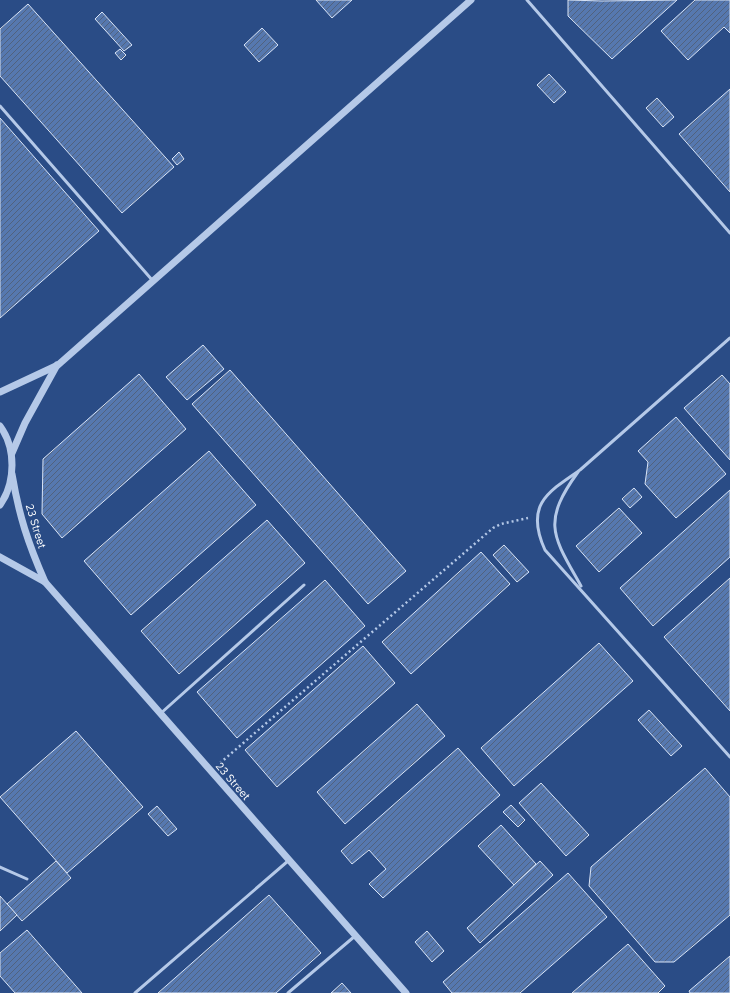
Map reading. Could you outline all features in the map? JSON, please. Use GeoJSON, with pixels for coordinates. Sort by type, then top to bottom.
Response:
{"type":"FeatureCollection","features":[{"type":"Feature","properties":{"kind":"street"},"geometry":{"type":"LineString","coordinates":[[0,392],[58,365],[471,0]]}},
{"type":"Feature","properties":{"kind":"street"},"geometry":{"type":"LineString","coordinates":[[12,453],[25,423],[58,365]]}},
{"type":"Feature","properties":{"kind":"street"},"geometry":{"type":"LineString","coordinates":[[0,426],[5,433],[12,453],[12,474],[0,505]]}},
{"type":"Feature","properties":{"kind":"street","name":"23 Street"},"geometry":{"type":"LineString","coordinates":[[12,474],[21,519],[30,548],[45,582],[406,993]]}},
{"type":"Feature","properties":{"kind":"street","name":"23 Street"},"geometry":{"type":"LineString","coordinates":[[0,557],[45,582]]}},
{"type":"Feature","properties":{"kind":"lane"},"geometry":{"type":"LineString","coordinates":[[527,0],[730,233]]}},
{"type":"Feature","properties":{"kind":"lane"},"geometry":{"type":"LineString","coordinates":[[0,106],[153,281]]}},
{"type":"Feature","properties":{"kind":"lane"},"geometry":{"type":"LineString","coordinates":[[730,338],[580,470],[556,486],[544,500],[537,516],[538,533],[545,550],[584,591],[730,757]]}},
{"type":"Feature","properties":{"kind":"lane"},"geometry":{"type":"LineString","coordinates":[[580,470],[564,492],[556,508],[554,524],[557,541],[584,591]]}},
{"type":"Feature","properties":{"kind":"lane"},"geometry":{"type":"LineString","coordinates":[[160,714],[304,585]]}},
{"type":"Feature","properties":{"kind":"lane"},"geometry":{"type":"LineString","coordinates":[[135,993],[289,860]]}},
{"type":"Feature","properties":{"kind":"lane"},"geometry":{"type":"LineString","coordinates":[[0,866],[27,879]]}},
{"type":"Feature","properties":{"kind":"lane"},"geometry":{"type":"LineString","coordinates":[[288,993],[356,936]]}},
{"type":"Feature","properties":{"kind":"path"},"geometry":{"type":"LineString","coordinates":[[210,771],[493,528],[501,524],[537,516]]}},
{"type":"Feature","properties":{"kind":"building"},"geometry":{"type":"Polygon","coordinates":[[[316,0],[352,0],[332,18],[316,0]]]}},
{"type":"Feature","properties":{"kind":"building"},"geometry":{"type":"Polygon","coordinates":[[[568,0],[677,0],[612,59],[568,16],[568,0]]]}},
{"type":"Feature","properties":{"kind":"building"},"geometry":{"type":"Polygon","coordinates":[[[695,0],[730,0],[730,33],[724,27],[688,60],[661,31],[695,0]]]}},
{"type":"Feature","properties":{"kind":"building"},"geometry":{"type":"Polygon","coordinates":[[[28,4],[174,167],[122,213],[0,76],[0,29],[28,4]]]}},
{"type":"Feature","properties":{"kind":"building"},"geometry":{"type":"Polygon","coordinates":[[[102,12],[132,45],[124,51],[95,19],[102,12]]]}},
{"type":"Feature","properties":{"kind":"building"},"geometry":{"type":"Polygon","coordinates":[[[262,28],[278,45],[259,62],[244,45],[262,28]]]}},
{"type":"Feature","properties":{"kind":"building"},"geometry":{"type":"Polygon","coordinates":[[[120,49],[126,55],[121,60],[115,53],[120,49]]]}},
{"type":"Feature","properties":{"kind":"building"},"geometry":{"type":"Polygon","coordinates":[[[549,74],[566,92],[554,103],[537,85],[549,74]]]}},
{"type":"Feature","properties":{"kind":"building"},"geometry":{"type":"Polygon","coordinates":[[[730,89],[730,192],[679,134],[730,89]]]}},
{"type":"Feature","properties":{"kind":"building"},"geometry":{"type":"Polygon","coordinates":[[[657,98],[674,117],[663,127],[646,108],[657,98]]]}},
{"type":"Feature","properties":{"kind":"building"},"geometry":{"type":"Polygon","coordinates":[[[0,118],[99,231],[0,318],[0,118]]]}},
{"type":"Feature","properties":{"kind":"building"},"geometry":{"type":"Polygon","coordinates":[[[179,152],[184,159],[177,165],[172,159],[179,152]]]}},
{"type":"Feature","properties":{"kind":"building"},"geometry":{"type":"Polygon","coordinates":[[[203,345],[224,369],[187,400],[166,377],[203,345]]]}},
{"type":"Feature","properties":{"kind":"building"},"geometry":{"type":"Polygon","coordinates":[[[230,370],[406,571],[368,604],[192,404],[230,370]]]}},
{"type":"Feature","properties":{"kind":"building"},"geometry":{"type":"Polygon","coordinates":[[[139,374],[186,429],[62,538],[42,514],[43,459],[139,374]]]}},
{"type":"Feature","properties":{"kind":"building"},"geometry":{"type":"Polygon","coordinates":[[[722,375],[730,384],[730,460],[684,408],[722,375]]]}},
{"type":"Feature","properties":{"kind":"building"},"geometry":{"type":"Polygon","coordinates":[[[676,417],[726,474],[676,518],[645,484],[648,462],[638,451],[676,417]]]}},
{"type":"Feature","properties":{"kind":"building"},"geometry":{"type":"Polygon","coordinates":[[[209,451],[256,505],[131,615],[84,561],[209,451]]]}},
{"type":"Feature","properties":{"kind":"building"},"geometry":{"type":"Polygon","coordinates":[[[634,488],[642,497],[630,508],[622,499],[634,488]]]}},
{"type":"Feature","properties":{"kind":"building"},"geometry":{"type":"Polygon","coordinates":[[[730,490],[730,557],[653,626],[620,588],[730,490]]]}},
{"type":"Feature","properties":{"kind":"building"},"geometry":{"type":"Polygon","coordinates":[[[619,508],[642,533],[599,572],[576,546],[619,508]]]}},
{"type":"Feature","properties":{"kind":"building"},"geometry":{"type":"Polygon","coordinates":[[[267,520],[305,563],[179,674],[141,631],[267,520]]]}},
{"type":"Feature","properties":{"kind":"building"},"geometry":{"type":"Polygon","coordinates":[[[504,545],[529,572],[517,582],[493,555],[504,545]]]}},
{"type":"Feature","properties":{"kind":"building"},"geometry":{"type":"Polygon","coordinates":[[[481,552],[510,584],[411,674],[382,642],[481,552]]]}},
{"type":"Feature","properties":{"kind":"building"},"geometry":{"type":"Polygon","coordinates":[[[730,578],[730,711],[664,637],[730,578]]]}},
{"type":"Feature","properties":{"kind":"building"},"geometry":{"type":"Polygon","coordinates":[[[325,580],[365,626],[237,738],[197,692],[325,580]]]}},
{"type":"Feature","properties":{"kind":"building"},"geometry":{"type":"Polygon","coordinates":[[[599,643],[633,681],[514,786],[481,748],[599,643]]]}},
{"type":"Feature","properties":{"kind":"building"},"geometry":{"type":"Polygon","coordinates":[[[363,646],[395,683],[277,787],[245,750],[363,646]]]}},
{"type":"Feature","properties":{"kind":"building"},"geometry":{"type":"Polygon","coordinates":[[[417,704],[445,736],[345,824],[317,792],[417,704]]]}},
{"type":"Feature","properties":{"kind":"building"},"geometry":{"type":"Polygon","coordinates":[[[649,710],[682,746],[671,756],[638,720],[649,710]]]}},
{"type":"Feature","properties":{"kind":"building"},"geometry":{"type":"Polygon","coordinates":[[[76,731],[143,807],[67,873],[0,797],[76,731]]]}},
{"type":"Feature","properties":{"kind":"building"},"geometry":{"type":"Polygon","coordinates":[[[458,748],[500,795],[383,898],[369,884],[386,869],[369,850],[352,864],[341,851],[458,748]]]}},
{"type":"Feature","properties":{"kind":"building"},"geometry":{"type":"Polygon","coordinates":[[[705,768],[730,797],[730,915],[674,962],[655,962],[589,886],[591,867],[705,768]]]}},
{"type":"Feature","properties":{"kind":"building"},"geometry":{"type":"Polygon","coordinates":[[[541,783],[589,835],[566,856],[519,803],[541,783]]]}},
{"type":"Feature","properties":{"kind":"building"},"geometry":{"type":"Polygon","coordinates":[[[511,805],[525,820],[518,827],[503,812],[511,805]]]}},
{"type":"Feature","properties":{"kind":"building"},"geometry":{"type":"Polygon","coordinates":[[[157,806],[177,829],[168,836],[148,814],[157,806]]]}},
{"type":"Feature","properties":{"kind":"building"},"geometry":{"type":"Polygon","coordinates":[[[501,825],[536,864],[514,885],[478,846],[501,825]]]}},
{"type":"Feature","properties":{"kind":"building"},"geometry":{"type":"Polygon","coordinates":[[[56,861],[71,878],[22,921],[7,904],[56,861]]]}},
{"type":"Feature","properties":{"kind":"building"},"geometry":{"type":"Polygon","coordinates":[[[540,861],[553,875],[480,943],[467,928],[540,861]]]}},
{"type":"Feature","properties":{"kind":"building"},"geometry":{"type":"Polygon","coordinates":[[[568,873],[607,917],[520,993],[452,993],[443,982],[568,873]]]}},
{"type":"Feature","properties":{"kind":"building"},"geometry":{"type":"Polygon","coordinates":[[[269,895],[321,953],[276,993],[158,993],[269,895]]]}},
{"type":"Feature","properties":{"kind":"building"},"geometry":{"type":"Polygon","coordinates":[[[0,896],[17,915],[0,931],[0,896]]]}},
{"type":"Feature","properties":{"kind":"building"},"geometry":{"type":"Polygon","coordinates":[[[27,930],[82,993],[15,993],[0,976],[0,953],[27,930]]]}},
{"type":"Feature","properties":{"kind":"building"},"geometry":{"type":"Polygon","coordinates":[[[427,931],[444,951],[432,962],[415,942],[427,931]]]}},
{"type":"Feature","properties":{"kind":"building"},"geometry":{"type":"Polygon","coordinates":[[[628,944],[665,986],[658,993],[572,993],[628,944]]]}},
{"type":"Feature","properties":{"kind":"building"},"geometry":{"type":"Polygon","coordinates":[[[730,956],[730,993],[690,993],[689,991],[730,956]]]}},
{"type":"Feature","properties":{"kind":"building"},"geometry":{"type":"Polygon","coordinates":[[[342,983],[351,993],[331,993],[342,983]]]}}]}
